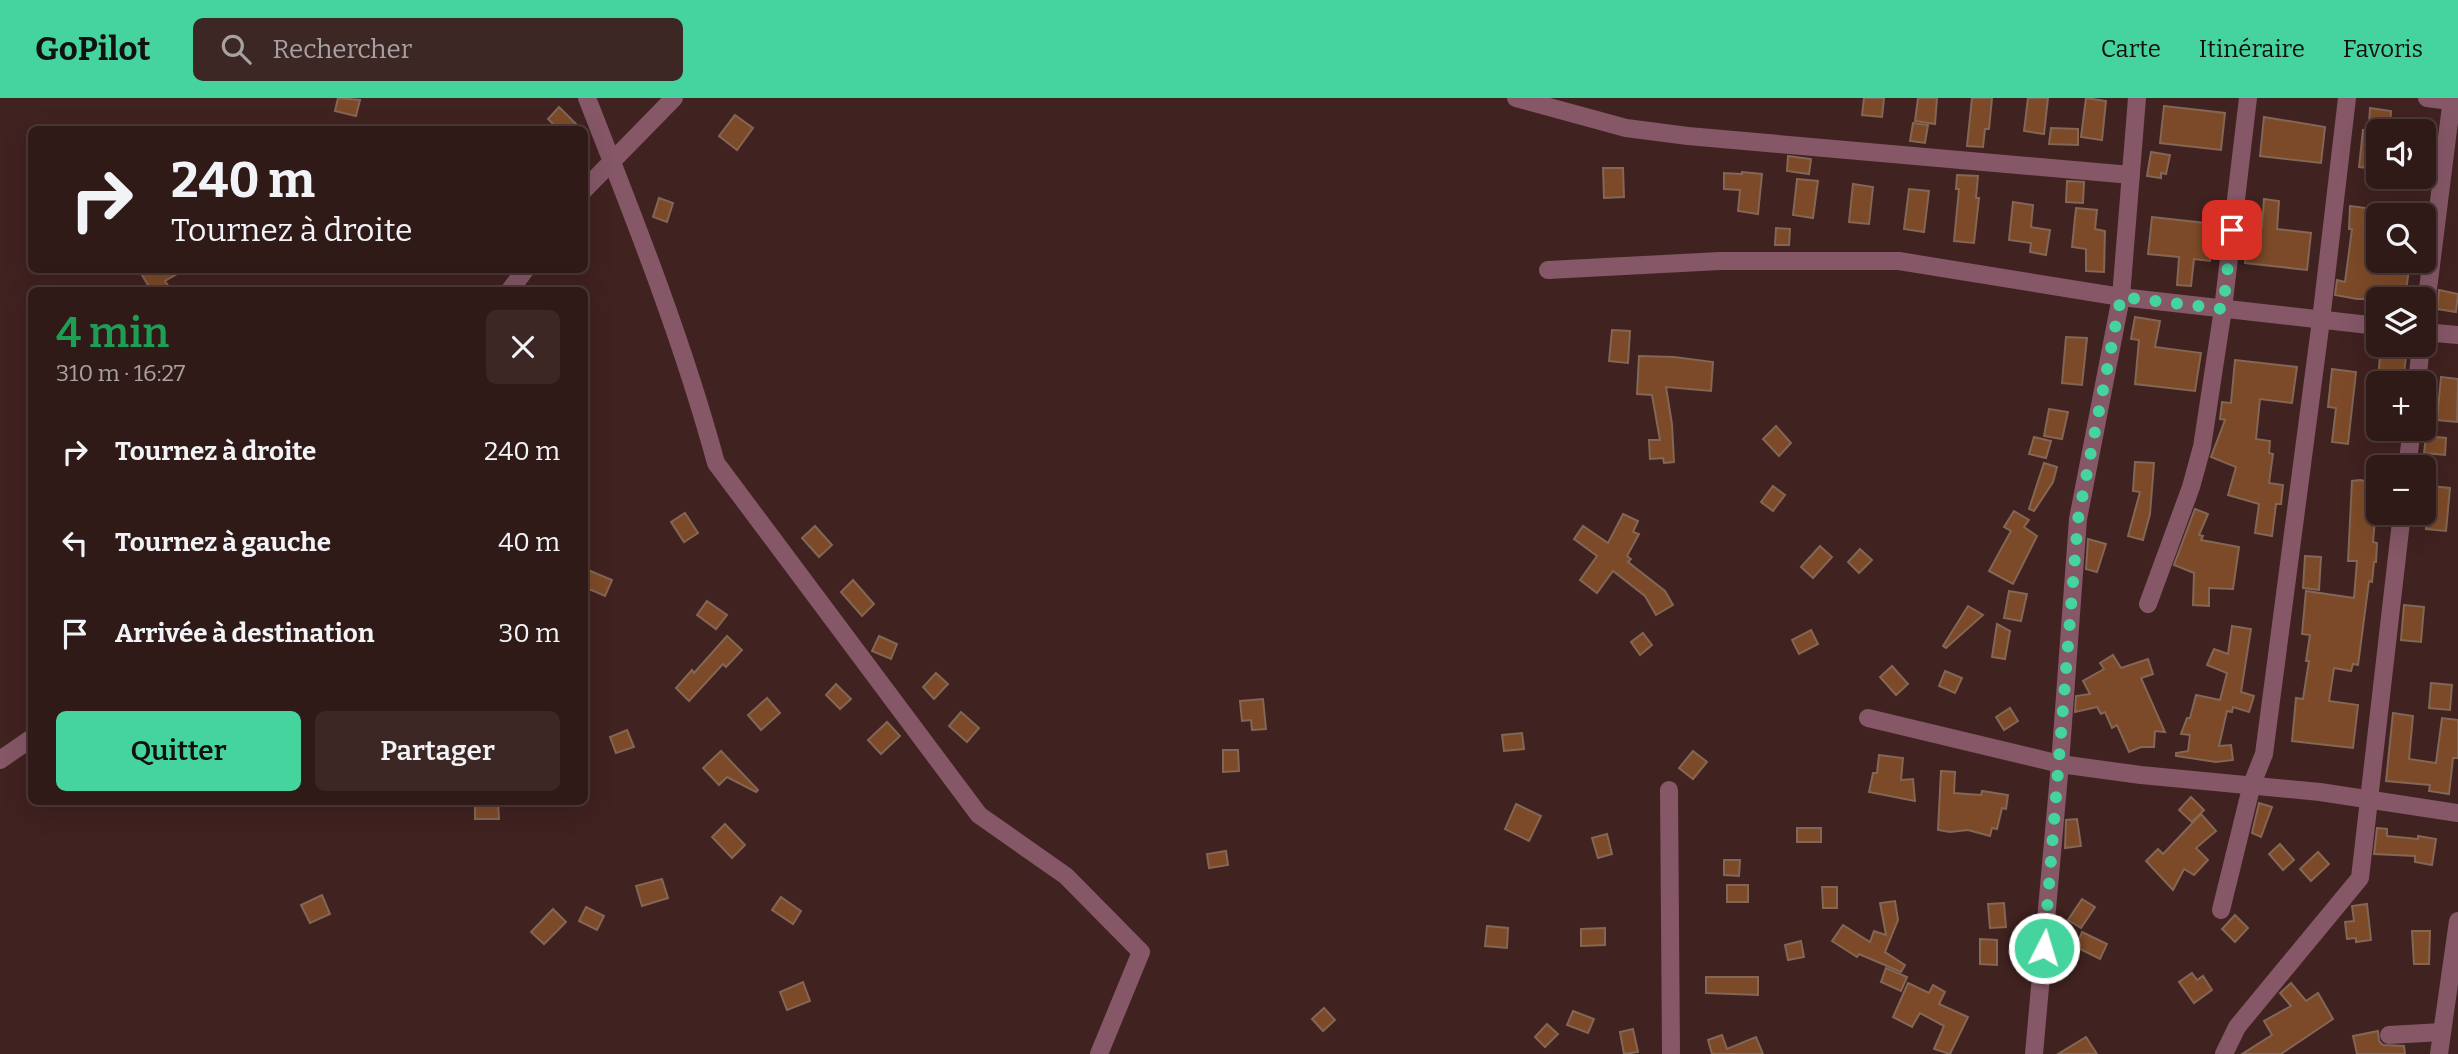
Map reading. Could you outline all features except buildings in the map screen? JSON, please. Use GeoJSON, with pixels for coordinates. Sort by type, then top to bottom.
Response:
{"type":"FeatureCollection","features":[{"type":"Feature","properties":{"kind":"street"},"geometry":{"type":"LineString","coordinates":[[587,98],[646,248],[698,398],[716,463],[979,815],[1066,876],[1141,952],[1099,1054]]}},
{"type":"Feature","properties":{"kind":"street"},"geometry":{"type":"LineString","coordinates":[[588,186],[674,98]]}},
{"type":"Feature","properties":{"kind":"street"},"geometry":{"type":"LineString","coordinates":[[1516,98],[1626,128],[1688,136],[2131,176]]}},
{"type":"Feature","properties":{"kind":"street"},"geometry":{"type":"LineString","coordinates":[[2034,1054],[2060,764],[2078,519],[2121,297],[2137,98]]}},
{"type":"Feature","properties":{"kind":"street"},"geometry":{"type":"LineString","coordinates":[[2148,604],[2191,486],[2202,447],[2223,309],[2248,98]]}},
{"type":"Feature","properties":{"kind":"street"},"geometry":{"type":"LineString","coordinates":[[2221,910],[2252,784],[2264,754],[2347,98]]}},
{"type":"Feature","properties":{"kind":"street"},"geometry":{"type":"LineString","coordinates":[[2427,98],[2454,100],[2429,287]]}},
{"type":"Feature","properties":{"kind":"street"},"geometry":{"type":"LineString","coordinates":[[1548,270],[1720,261],[1899,261],[2121,297],[2366,325]]}},
{"type":"Feature","properties":{"kind":"street"},"geometry":{"type":"LineString","coordinates":[[2436,333],[2458,335]]}},
{"type":"Feature","properties":{"kind":"street"},"geometry":{"type":"LineString","coordinates":[[2224,1054],[2238,1027],[2360,878],[2401,525]]}},
{"type":"Feature","properties":{"kind":"street"},"geometry":{"type":"LineString","coordinates":[[1868,718],[2060,764],[2141,775],[2252,784],[2458,813]]}},
{"type":"Feature","properties":{"kind":"street"},"geometry":{"type":"LineString","coordinates":[[0,760],[28,741]]}},
{"type":"Feature","properties":{"kind":"street"},"geometry":{"type":"LineString","coordinates":[[1669,790],[1671,1054]]}},
{"type":"Feature","properties":{"kind":"street"},"geometry":{"type":"LineString","coordinates":[[2439,1054],[2458,921]]}},
{"type":"Feature","properties":{"kind":"street"},"geometry":{"type":"LineString","coordinates":[[2389,1035],[2442,1032]]}},
{"type":"Feature","properties":{"kind":"route"},"geometry":{"type":"LineString","coordinates":[[2044,948],[2078,519],[2121,297],[2223,309],[2232,230]]}}]}
